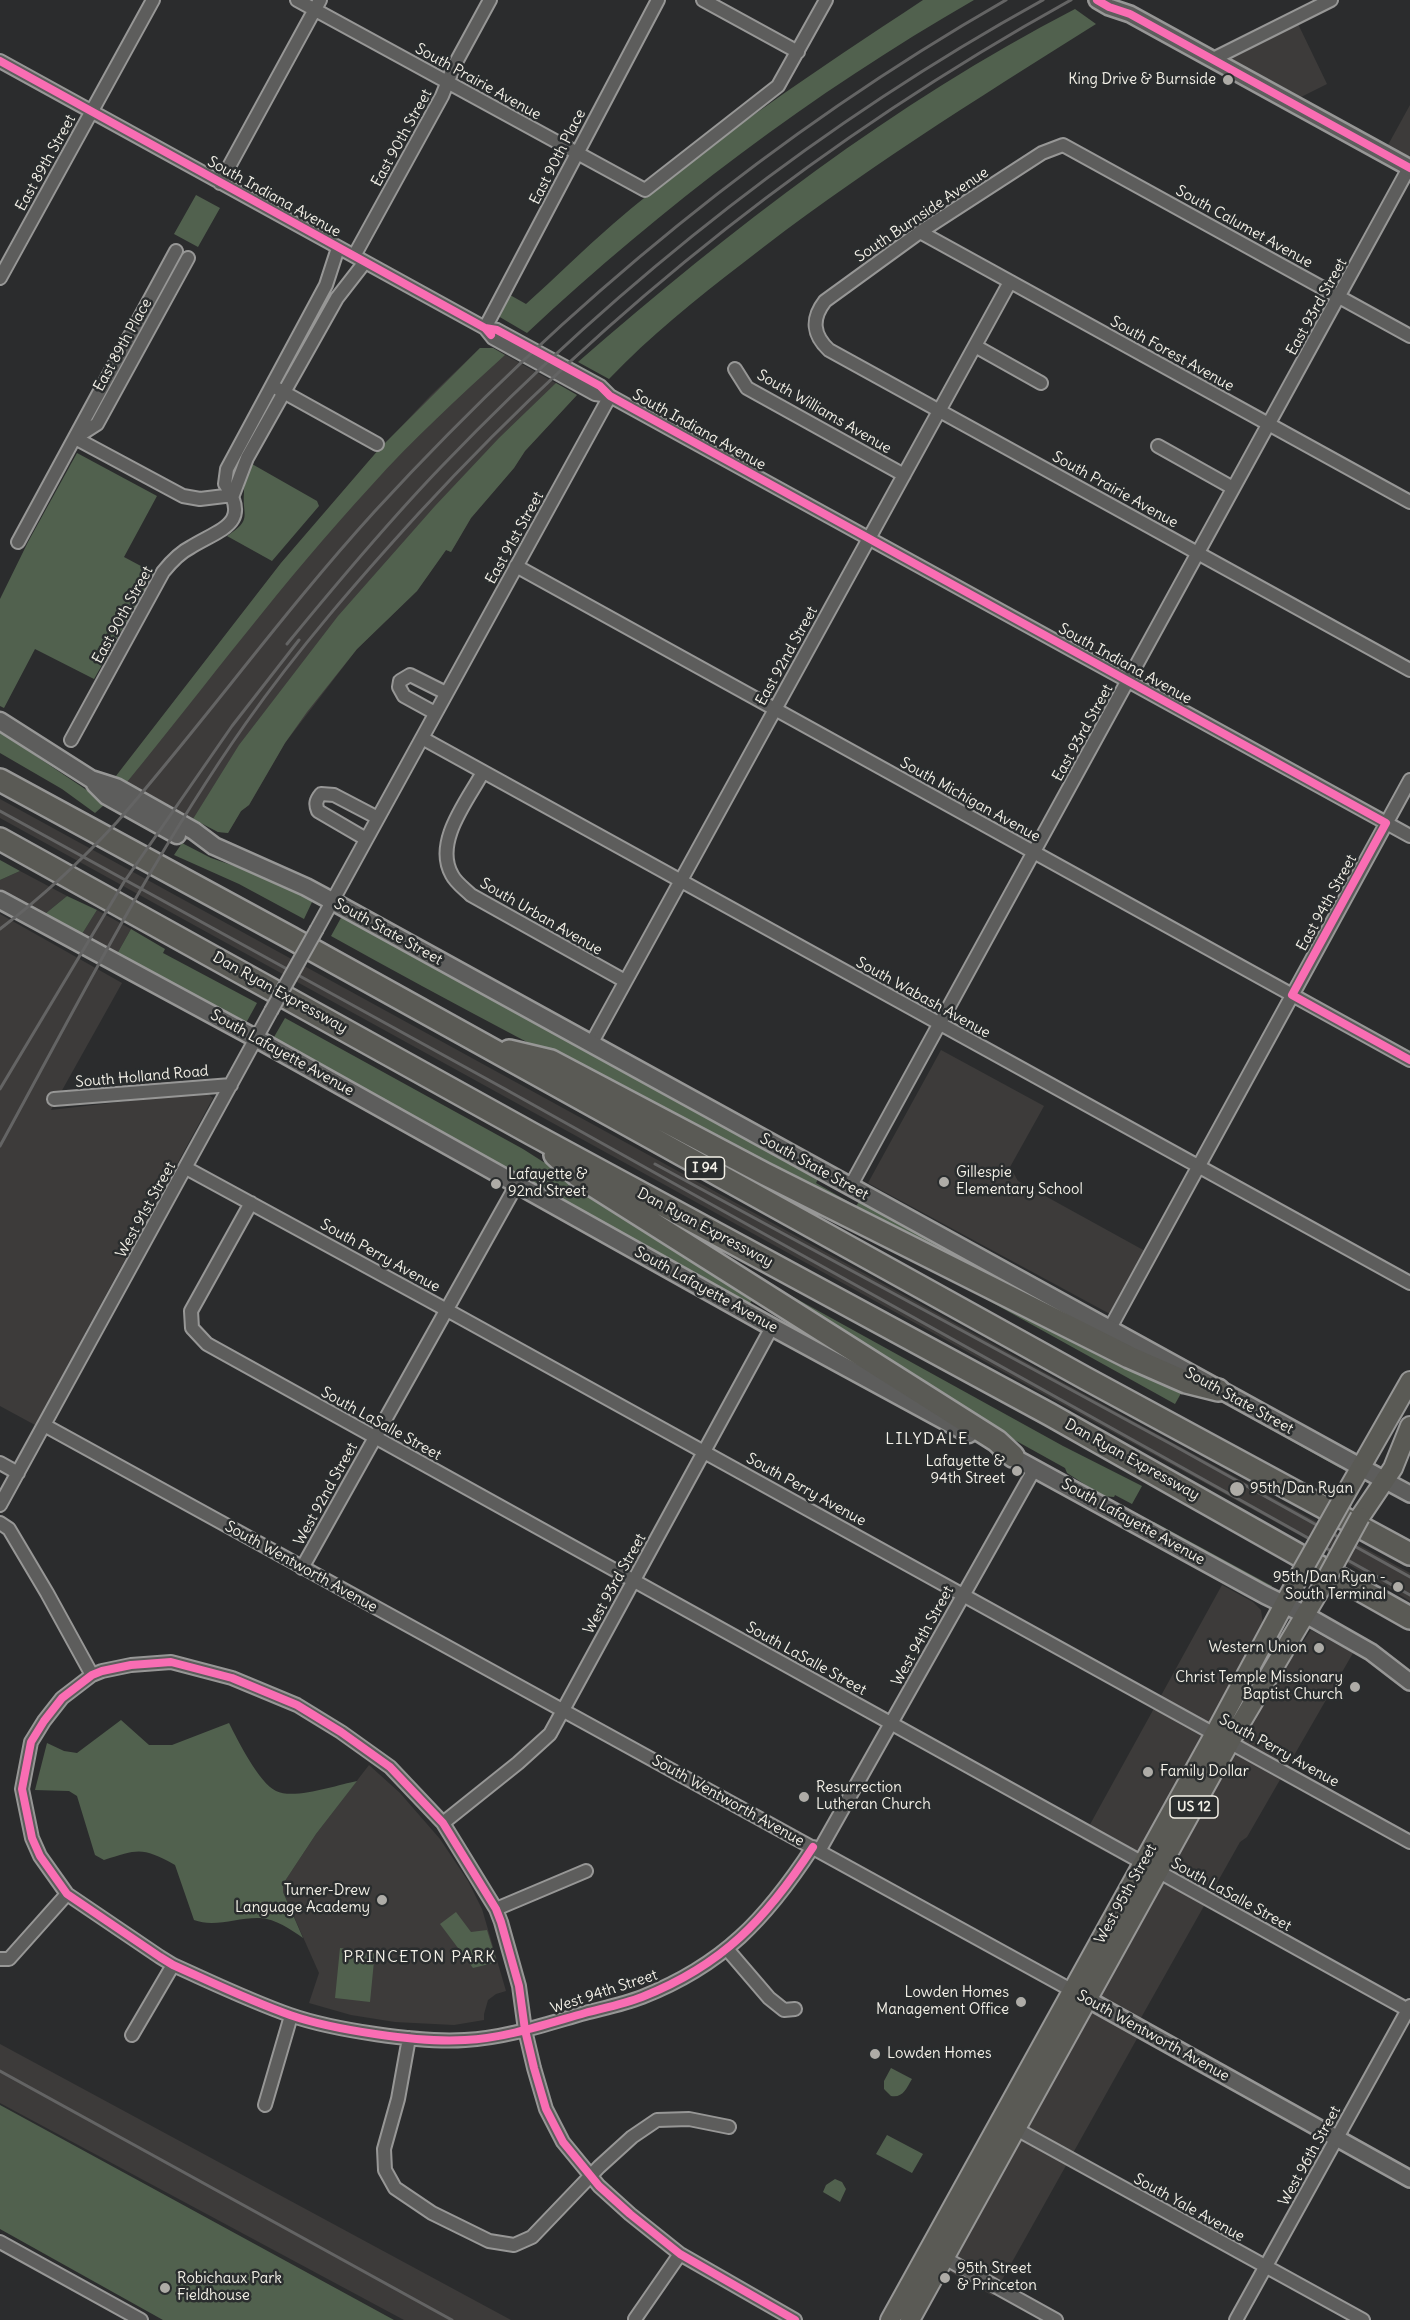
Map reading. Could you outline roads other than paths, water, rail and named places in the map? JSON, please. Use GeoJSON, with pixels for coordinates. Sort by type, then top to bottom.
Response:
{"type":"FeatureCollection","features":[{"type":"Feature","properties":{"kind":"highway","name":"I 94"},"geometry":{"type":"LineString","coordinates":[[0,780],[291,938],[1085,1378],[1410,1554]]}},
{"type":"Feature","properties":{"kind":"highway","name":"Dan Ryan Expressway"},"geometry":{"type":"LineString","coordinates":[[0,839],[532,1134],[1059,1419],[1410,1618]]}},
{"type":"Feature","properties":{"kind":"highway"},"geometry":{"type":"LineString","coordinates":[[484,1046],[551,1060],[765,1174],[1129,1358],[1186,1382],[1218,1390]]}},
{"type":"Feature","properties":{"kind":"highway"},"geometry":{"type":"LineString","coordinates":[[532,1134],[578,1176],[997,1441],[1013,1456]]}},
{"type":"Feature","properties":{"kind":"main road","name":"South State Street"},"geometry":{"type":"LineString","coordinates":[[0,721],[90,779],[107,796],[187,840],[214,846],[306,887],[1384,1480]]}},
{"type":"Feature","properties":{"kind":"main road","name":"South Lafayette Avenue"},"geometry":{"type":"LineString","coordinates":[[0,900],[257,1039],[772,1327],[1306,1615]]}},
{"type":"Feature","properties":{"kind":"main road","name":"US 12"},"geometry":{"type":"LineString","coordinates":[[1361,1467],[1410,1381]]}},
{"type":"Feature","properties":{"kind":"main road","name":"US 12"},"geometry":{"type":"LineString","coordinates":[[1384,1480],[1393,1468],[1410,1426]]}},
{"type":"Feature","properties":{"kind":"main road","name":"West 95th Street"},"geometry":{"type":"LineString","coordinates":[[890,2320],[936,2254],[1151,1868],[1223,1737],[1284,1605],[1361,1467]]}},
{"type":"Feature","properties":{"kind":"main road","name":"West 95th Street"},"geometry":{"type":"LineString","coordinates":[[1223,1737],[1269,1673],[1306,1615],[1363,1512],[1384,1480]]}},
{"type":"Feature","properties":{"kind":"main road","name":"West 95th Street"},"geometry":{"type":"LineString","coordinates":[[910,2320],[936,2254]]}},
{"type":"Feature","properties":{"kind":"street","name":"East 89th Street"},"geometry":{"type":"LineString","coordinates":[[0,278],[153,0]]}},
{"type":"Feature","properties":{"kind":"street","name":"South Prairie Avenue"},"geometry":{"type":"LineString","coordinates":[[297,0],[317,5],[448,82],[645,190],[778,86],[798,52]]}},
{"type":"Feature","properties":{"kind":"street","name":"East 90th Street"},"geometry":{"type":"LineString","coordinates":[[233,495],[247,458],[359,259],[442,98],[454,66],[490,0]]}},
{"type":"Feature","properties":{"kind":"street","name":"East 90th Place"},"geometry":{"type":"LineString","coordinates":[[485,328],[658,0]]}},
{"type":"Feature","properties":{"kind":"street"},"geometry":{"type":"LineString","coordinates":[[703,0],[798,52],[826,0]]}},
{"type":"Feature","properties":{"kind":"street"},"geometry":{"type":"LineString","coordinates":[[1097,0],[1130,14],[1410,167]]}},
{"type":"Feature","properties":{"kind":"street"},"geometry":{"type":"LineString","coordinates":[[1117,0],[1130,14]]}},
{"type":"Feature","properties":{"kind":"street"},"geometry":{"type":"LineString","coordinates":[[1214,59],[1331,0]]}},
{"type":"Feature","properties":{"kind":"street"},"geometry":{"type":"LineString","coordinates":[[220,183],[317,5]]}},
{"type":"Feature","properties":{"kind":"street","name":"South Indiana Avenue"},"geometry":{"type":"LineString","coordinates":[[0,61],[485,328],[493,338],[580,386],[595,394],[610,396],[1410,836]]}},
{"type":"Feature","properties":{"kind":"street","name":"South Burnside Avenue"},"geometry":{"type":"LineString","coordinates":[[815,327],[818,310],[825,302],[921,232],[1042,153],[1063,145]]}},
{"type":"Feature","properties":{"kind":"street","name":"South Calumet Avenue"},"geometry":{"type":"LineString","coordinates":[[1063,145],[1410,336]]}},
{"type":"Feature","properties":{"kind":"street","name":"East 93rd Street"},"geometry":{"type":"LineString","coordinates":[[850,1187],[1410,167]]}},
{"type":"Feature","properties":{"kind":"street","name":"South Forest Avenue"},"geometry":{"type":"LineString","coordinates":[[921,232],[1410,502]]}},
{"type":"Feature","properties":{"kind":"street","name":"East 90th Street"},"geometry":{"type":"LineString","coordinates":[[71,740],[163,572],[182,552],[228,526],[234,520],[236,509],[233,495],[225,484],[227,469],[326,285],[338,248]]}},
{"type":"Feature","properties":{"kind":"street","name":"East 89th Place"},"geometry":{"type":"LineString","coordinates":[[18,542],[176,251]]}},
{"type":"Feature","properties":{"kind":"street","name":"East 89th Place"},"geometry":{"type":"LineString","coordinates":[[75,438],[97,424],[188,258]]}},
{"type":"Feature","properties":{"kind":"street","name":"East 92nd Street"},"geometry":{"type":"LineString","coordinates":[[591,1044],[1010,282]]}},
{"type":"Feature","properties":{"kind":"street","name":"South Prairie Avenue"},"geometry":{"type":"LineString","coordinates":[[815,327],[818,336],[830,350],[1410,670]]}},
{"type":"Feature","properties":{"kind":"street"},"geometry":{"type":"LineString","coordinates":[[975,346],[1041,383]]}},
{"type":"Feature","properties":{"kind":"street","name":"South Williams Avenue"},"geometry":{"type":"LineString","coordinates":[[735,369],[747,388],[904,475]]}},
{"type":"Feature","properties":{"kind":"street"},"geometry":{"type":"LineString","coordinates":[[271,386],[377,444]]}},
{"type":"Feature","properties":{"kind":"street","name":"East 91st Street"},"geometry":{"type":"LineString","coordinates":[[317,929],[610,396]]}},
{"type":"Feature","properties":{"kind":"street"},"geometry":{"type":"LineString","coordinates":[[75,438],[183,496],[200,499],[233,495]]}},
{"type":"Feature","properties":{"kind":"street"},"geometry":{"type":"LineString","coordinates":[[1158,446],[1233,488]]}},
{"type":"Feature","properties":{"kind":"street","name":"South Michigan Avenue"},"geometry":{"type":"LineString","coordinates":[[516,566],[1410,1060]]}},
{"type":"Feature","properties":{"kind":"street"},"geometry":{"type":"LineString","coordinates":[[435,713],[404,696],[399,687],[400,681],[410,675],[446,693]]}},
{"type":"Feature","properties":{"kind":"street","name":"South Wabash Avenue"},"geometry":{"type":"LineString","coordinates":[[422,738],[1410,1283]]}},
{"type":"Feature","properties":{"kind":"street","name":"South Urban Avenue"},"geometry":{"type":"LineString","coordinates":[[483,772],[452,828],[448,841],[447,864],[452,876],[471,895],[625,981]]}},
{"type":"Feature","properties":{"kind":"street","name":"East 94th Street"},"geometry":{"type":"LineString","coordinates":[[1109,1330],[1410,780]]}},
{"type":"Feature","properties":{"kind":"street"},"geometry":{"type":"LineString","coordinates":[[366,839],[318,811],[317,798],[321,794],[334,795],[378,818]]}},
{"type":"Feature","properties":{"kind":"street","name":"West 91st Street"},"geometry":{"type":"LineString","coordinates":[[0,1505],[317,929]]}},
{"type":"Feature","properties":{"kind":"street","name":"South Holland Road"},"geometry":{"type":"LineString","coordinates":[[54,1099],[231,1085]]}},
{"type":"Feature","properties":{"kind":"street","name":"South Perry Avenue"},"geometry":{"type":"LineString","coordinates":[[186,1168],[1410,1842]]}},
{"type":"Feature","properties":{"kind":"street","name":"West 92nd Street"},"geometry":{"type":"LineString","coordinates":[[302,1568],[517,1184]]}},
{"type":"Feature","properties":{"kind":"street","name":"South LaSalle Street"},"geometry":{"type":"LineString","coordinates":[[251,1203],[191,1311],[192,1328],[207,1344],[1409,2009]]}},
{"type":"Feature","properties":{"kind":"street","name":"West 93rd Street"},"geometry":{"type":"LineString","coordinates":[[443,1823],[550,1734],[772,1327]]}},
{"type":"Feature","properties":{"kind":"street","name":"South Wentworth Avenue"},"geometry":{"type":"LineString","coordinates":[[44,1425],[816,1849],[1410,2179]]}},
{"type":"Feature","properties":{"kind":"street"},"geometry":{"type":"LineString","coordinates":[[0,1463],[18,1473]]}},
{"type":"Feature","properties":{"kind":"street","name":"West 94th Street"},"geometry":{"type":"LineString","coordinates":[[92,1675],[62,1698],[31,1742],[22,1789],[32,1838],[40,1856],[67,1893],[173,1965],[291,2016],[347,2029],[409,2038],[465,2040],[525,2030],[640,1997],[688,1976],[728,1949],[751,1929],[816,1849],[891,1724],[1035,1468]]}},
{"type":"Feature","properties":{"kind":"street","name":"South State Street"},"geometry":{"type":"LineString","coordinates":[[1384,1480],[1410,1494]]}},
{"type":"Feature","properties":{"kind":"street"},"geometry":{"type":"LineString","coordinates":[[0,1523],[9,1529],[92,1675],[131,1665],[171,1662],[232,1678],[297,1705],[390,1767],[443,1823],[496,1909],[519,1986],[525,2030],[546,2109],[563,2142],[590,2176],[630,2214],[680,2254],[795,2320]]}},
{"type":"Feature","properties":{"kind":"street","name":"South Lafayette Avenue"},"geometry":{"type":"LineString","coordinates":[[1306,1615],[1371,1652],[1410,1682]]}},
{"type":"Feature","properties":{"kind":"street"},"geometry":{"type":"LineString","coordinates":[[496,1909],[586,1871]]}},
{"type":"Feature","properties":{"kind":"street"},"geometry":{"type":"LineString","coordinates":[[4,1959],[67,1893]]}},
{"type":"Feature","properties":{"kind":"street"},"geometry":{"type":"LineString","coordinates":[[728,1949],[769,1998],[784,2010],[795,2009]]}},
{"type":"Feature","properties":{"kind":"street"},"geometry":{"type":"LineString","coordinates":[[132,2035],[173,1965]]}},
{"type":"Feature","properties":{"kind":"street","name":"West 96th Street"},"geometry":{"type":"LineString","coordinates":[[1236,2320],[1409,2009]]}},
{"type":"Feature","properties":{"kind":"street"},"geometry":{"type":"LineString","coordinates":[[265,2105],[291,2016]]}},
{"type":"Feature","properties":{"kind":"street"},"geometry":{"type":"LineString","coordinates":[[409,2038],[398,2099],[384,2149],[385,2170],[395,2187],[440,2217],[489,2241],[514,2245],[532,2237],[590,2176],[632,2137],[657,2120],[689,2119],[729,2127]]}},
{"type":"Feature","properties":{"kind":"street","name":"South Yale Avenue"},"geometry":{"type":"LineString","coordinates":[[1008,2125],[1363,2320]]}},
{"type":"Feature","properties":{"kind":"street"},"geometry":{"type":"LineString","coordinates":[[0,2242],[141,2320]]}},
{"type":"Feature","properties":{"kind":"street"},"geometry":{"type":"LineString","coordinates":[[634,2319],[680,2254]]}},
{"type":"Feature","properties":{"kind":"street"},"geometry":{"type":"LineString","coordinates":[[936,2254],[1056,2320]]}},
{"type":"Feature","properties":{"kind":"railway"},"geometry":{"type":"LineString","coordinates":[[0,929],[61,878],[117,822],[341,549],[445,437],[518,366],[593,297],[751,168],[834,109],[919,53],[1006,0]]}},
{"type":"Feature","properties":{"kind":"railway"},"geometry":{"type":"LineString","coordinates":[[287,644],[363,553],[442,466],[509,398],[651,271],[725,210],[801,153],[960,48],[1043,0]]}},
{"type":"Feature","properties":{"kind":"railway"},"geometry":{"type":"LineString","coordinates":[[0,1146],[147,878],[212,774],[266,695],[308,642],[351,589],[419,513],[566,365],[724,230],[893,108],[981,52],[1071,0]]}},
{"type":"Feature","properties":{"kind":"railway"},"geometry":{"type":"LineString","coordinates":[[0,1089],[124,882],[232,726],[299,640]]}},
{"type":"Feature","properties":{"kind":"railway"},"geometry":{"type":"LineString","coordinates":[[0,811],[505,1089],[1410,1595]]}},
{"type":"Feature","properties":{"kind":"railway"},"geometry":{"type":"LineString","coordinates":[[655,1164],[1171,1444],[1410,1577]]}},
{"type":"Feature","properties":{"kind":"railway"},"geometry":{"type":"LineString","coordinates":[[0,2071],[452,2320]]}},
{"type":"Feature","properties":{"kind":"place","name":"King Drive & Burnside"},"geometry":{"type":"Point","coordinates":[1228,80]}},
{"type":"Feature","properties":{"kind":"place","name":"Gillespie Elementary School"},"geometry":{"type":"Point","coordinates":[944,1182]}},
{"type":"Feature","properties":{"kind":"place","name":"Lafayette & 92nd Street"},"geometry":{"type":"Point","coordinates":[496,1184]}},
{"type":"Feature","properties":{"kind":"place","name":"Lafayette & 94th Street"},"geometry":{"type":"Point","coordinates":[1017,1471]}},
{"type":"Feature","properties":{"kind":"place","name":"95th/Dan Ryan"},"geometry":{"type":"Point","coordinates":[1237,1489]}},
{"type":"Feature","properties":{"kind":"place","name":"95th/Dan Ryan - South Terminal"},"geometry":{"type":"Point","coordinates":[1398,1587]}},
{"type":"Feature","properties":{"kind":"place","name":"Western Union"},"geometry":{"type":"Point","coordinates":[1319,1648]}},
{"type":"Feature","properties":{"kind":"place","name":"Christ Temple Missionary Baptist Church"},"geometry":{"type":"Point","coordinates":[1355,1687]}},
{"type":"Feature","properties":{"kind":"place","name":"Family Dollar"},"geometry":{"type":"Point","coordinates":[1148,1772]}},
{"type":"Feature","properties":{"kind":"place","name":"Resurrection Lutheran Church"},"geometry":{"type":"Point","coordinates":[804,1797]}},
{"type":"Feature","properties":{"kind":"place","name":"Turner-Drew Language Academy"},"geometry":{"type":"Point","coordinates":[382,1900]}},
{"type":"Feature","properties":{"kind":"place","name":"Lowden Homes Management Office"},"geometry":{"type":"Point","coordinates":[1021,2002]}},
{"type":"Feature","properties":{"kind":"place","name":"Lowden Homes"},"geometry":{"type":"Point","coordinates":[875,2054]}},
{"type":"Feature","properties":{"kind":"place","name":"95th Street & Princeton"},"geometry":{"type":"Point","coordinates":[945,2278]}},
{"type":"Feature","properties":{"kind":"place","name":"Robichaux Park Fieldhouse"},"geometry":{"type":"Point","coordinates":[165,2288]}},
{"type":"Feature","properties":{"kind":"district","name":"LILYDALE"},"geometry":{"type":"Point","coordinates":[927,1439]}},
{"type":"Feature","properties":{"kind":"district","name":"PRINCETON PARK"},"geometry":{"type":"Point","coordinates":[420,1957]}}]}
